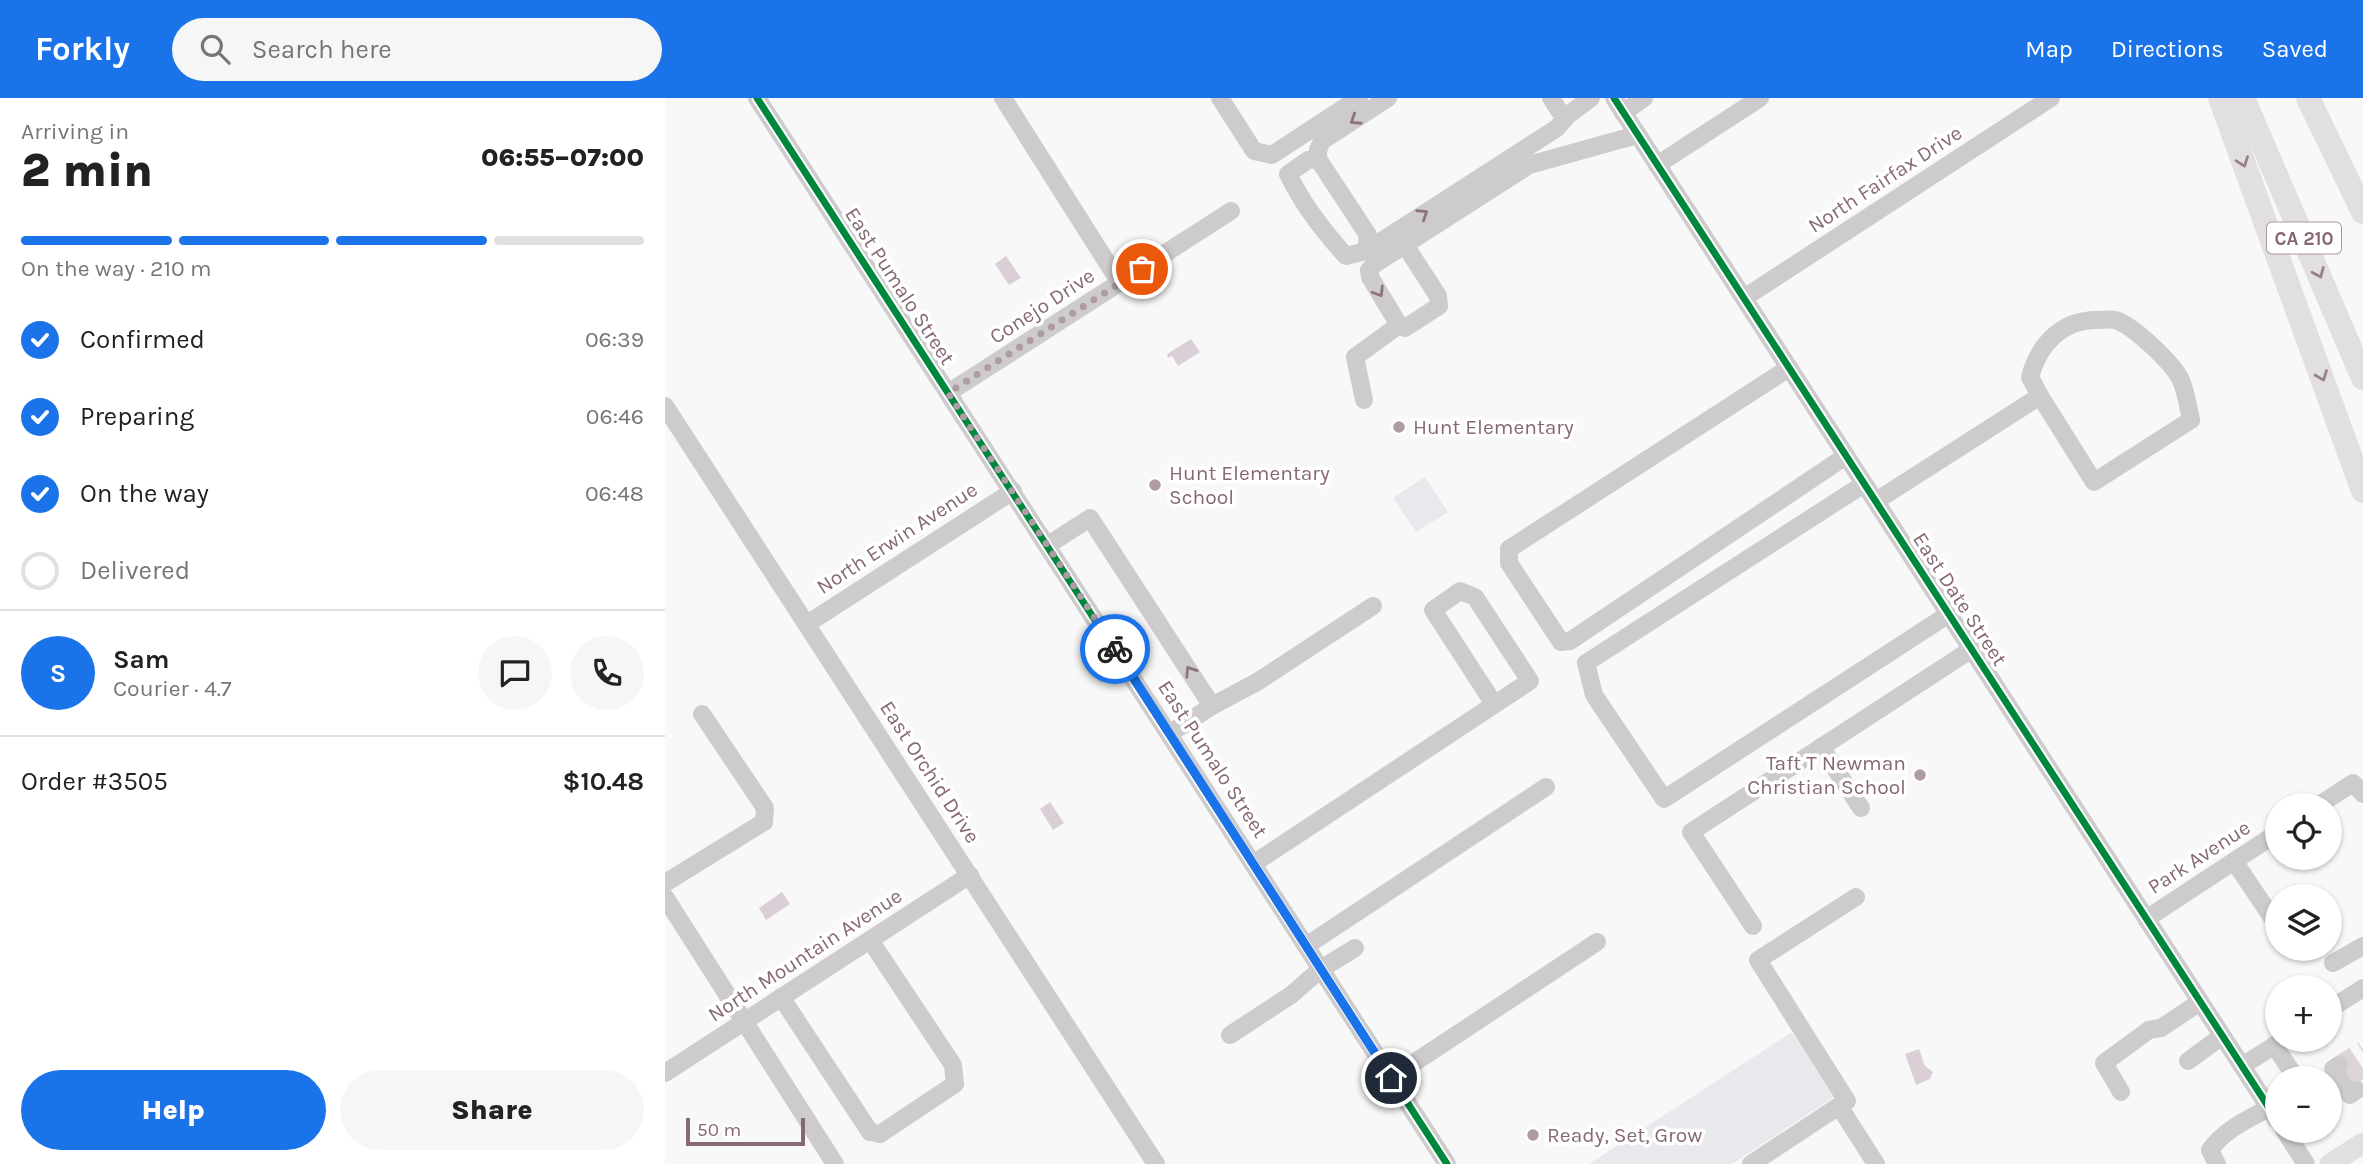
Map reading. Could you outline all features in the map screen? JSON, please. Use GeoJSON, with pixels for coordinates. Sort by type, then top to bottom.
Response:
{"type":"FeatureCollection","features":[{"type":"Feature","properties":{"kind":"highway"},"geometry":{"type":"LineString","coordinates":[[2220,98],[2363,491]]}},
{"type":"Feature","properties":{"kind":"highway","name":"CA 210"},"geometry":{"type":"LineString","coordinates":[[2243,98],[2363,378]]}},
{"type":"Feature","properties":{"kind":"highway","name":"CA 210"},"geometry":{"type":"LineString","coordinates":[[2308,98],[2363,212]]}},
{"type":"Feature","properties":{"kind":"highway"},"geometry":{"type":"LineString","coordinates":[[2318,98],[2363,178]]}},
{"type":"Feature","properties":{"kind":"main road"},"geometry":{"type":"LineString","coordinates":[[2330,1164],[2363,1143]]}},
{"type":"Feature","properties":{"kind":"street","name":"East Pumalo Street"},"geometry":{"type":"LineString","coordinates":[[757,98],[1447,1164]]}},
{"type":"Feature","properties":{"kind":"street"},"geometry":{"type":"LineString","coordinates":[[1003,98],[1119,283]]}},
{"type":"Feature","properties":{"kind":"street"},"geometry":{"type":"LineString","coordinates":[[1220,98],[1255,151],[1272,155],[1359,98]]}},
{"type":"Feature","properties":{"kind":"street"},"geometry":{"type":"LineString","coordinates":[[1388,98],[1288,174],[1294,187],[1346,256],[1366,251],[1557,128],[1568,115],[1591,98]]}},
{"type":"Feature","properties":{"kind":"street"},"geometry":{"type":"LineString","coordinates":[[1551,98],[1560,111],[1568,115]]}},
{"type":"Feature","properties":{"kind":"street"},"geometry":{"type":"LineString","coordinates":[[1619,105],[1644,98]]}},
{"type":"Feature","properties":{"kind":"street"},"geometry":{"type":"LineString","coordinates":[[1657,165],[1760,98]]}},
{"type":"Feature","properties":{"kind":"street","name":"North Fairfax Drive"},"geometry":{"type":"LineString","coordinates":[[1744,298],[2051,98]]}},
{"type":"Feature","properties":{"kind":"street","name":"East Date Street"},"geometry":{"type":"LineString","coordinates":[[1619,105],[2265,1102]]}},
{"type":"Feature","properties":{"kind":"street"},"geometry":{"type":"LineString","coordinates":[[1405,245],[1438,296],[1439,306],[1405,328],[1399,325],[1370,277],[1369,270],[1405,245],[1529,165],[1637,135]]}},
{"type":"Feature","properties":{"kind":"street"},"geometry":{"type":"LineString","coordinates":[[1320,150],[1368,235],[1366,251]]}},
{"type":"Feature","properties":{"kind":"street","name":"Conejo Drive"},"geometry":{"type":"LineString","coordinates":[[948,393],[1231,211]]}},
{"type":"Feature","properties":{"kind":"street"},"geometry":{"type":"LineString","coordinates":[[2092,320],[2115,320],[2153,346],[2180,378],[2192,420],[2094,482],[2040,396],[2030,377],[2036,358],[2051,339],[2065,326],[2092,320]]}},
{"type":"Feature","properties":{"kind":"street"},"geometry":{"type":"LineString","coordinates":[[1364,400],[1355,357],[1399,325]]}},
{"type":"Feature","properties":{"kind":"street"},"geometry":{"type":"LineString","coordinates":[[1789,368],[1509,549],[1510,563],[1561,642],[1570,641],[1846,456]]}},
{"type":"Feature","properties":{"kind":"street"},"geometry":{"type":"LineString","coordinates":[[1876,501],[2040,396]]}},
{"type":"Feature","properties":{"kind":"street","name":"East Orchid Drive"},"geometry":{"type":"LineString","coordinates":[[665,406],[1156,1164]]}},
{"type":"Feature","properties":{"kind":"street"},"geometry":{"type":"LineString","coordinates":[[1864,484],[1586,663],[1594,695],[1664,799],[1949,614]]}},
{"type":"Feature","properties":{"kind":"street","name":"North Erwin Avenue"},"geometry":{"type":"LineString","coordinates":[[807,624],[1013,491]]}},
{"type":"Feature","properties":{"kind":"street"},"geometry":{"type":"LineString","coordinates":[[1048,545],[1090,518],[1212,706]]}},
{"type":"Feature","properties":{"kind":"street"},"geometry":{"type":"LineString","coordinates":[[1253,864],[1530,681],[1475,597],[1460,592],[1433,610],[1495,704]]}},
{"type":"Feature","properties":{"kind":"street"},"geometry":{"type":"LineString","coordinates":[[1169,733],[1257,682],[1373,606]]}},
{"type":"Feature","properties":{"kind":"street"},"geometry":{"type":"LineString","coordinates":[[1753,926],[1691,832],[1972,649]]}},
{"type":"Feature","properties":{"kind":"street"},"geometry":{"type":"LineString","coordinates":[[665,883],[764,822],[765,808],[702,714]]}},
{"type":"Feature","properties":{"kind":"street"},"geometry":{"type":"LineString","coordinates":[[1821,747],[1861,808]]}},
{"type":"Feature","properties":{"kind":"street"},"geometry":{"type":"LineString","coordinates":[[1306,946],[1546,787]]}},
{"type":"Feature","properties":{"kind":"street","name":"Park Avenue"},"geometry":{"type":"LineString","coordinates":[[2146,919],[2265,841]]}},
{"type":"Feature","properties":{"kind":"street"},"geometry":{"type":"LineString","coordinates":[[2234,861],[2265,907]]}},
{"type":"Feature","properties":{"kind":"street","name":"North Mountain Avenue"},"geometry":{"type":"LineString","coordinates":[[665,1073],[970,875]]}},
{"type":"Feature","properties":{"kind":"street"},"geometry":{"type":"LineString","coordinates":[[665,897],[835,1164]]}},
{"type":"Feature","properties":{"kind":"street"},"geometry":{"type":"LineString","coordinates":[[1751,1164],[1847,1101],[1758,960],[1856,897]]}},
{"type":"Feature","properties":{"kind":"street"},"geometry":{"type":"LineString","coordinates":[[781,997],[870,1132],[880,1134],[955,1084],[953,1065],[870,940]]}},
{"type":"Feature","properties":{"kind":"street"},"geometry":{"type":"LineString","coordinates":[[1391,1078],[1597,942]]}},
{"type":"Feature","properties":{"kind":"street"},"geometry":{"type":"LineString","coordinates":[[2333,963],[2363,946]]}},
{"type":"Feature","properties":{"kind":"street"},"geometry":{"type":"LineString","coordinates":[[1230,1035],[1291,995],[1321,969],[1355,948]]}},
{"type":"Feature","properties":{"kind":"street"},"geometry":{"type":"LineString","coordinates":[[2342,1002],[2363,988]]}},
{"type":"Feature","properties":{"kind":"street"},"geometry":{"type":"LineString","coordinates":[[2121,1092],[2104,1063],[2149,1030],[2161,1028],[2200,1002]]}},
{"type":"Feature","properties":{"kind":"street"},"geometry":{"type":"LineString","coordinates":[[2187,1060],[2222,1036]]}},
{"type":"Feature","properties":{"kind":"street"},"geometry":{"type":"LineString","coordinates":[[2242,1066],[2265,1051]]}},
{"type":"Feature","properties":{"kind":"street"},"geometry":{"type":"LineString","coordinates":[[1839,1106],[1876,1164]]}},
{"type":"Feature","properties":{"kind":"street"},"geometry":{"type":"LineString","coordinates":[[2217,1164],[2210,1150],[2215,1142],[2237,1126],[2265,1117]]}},
{"type":"Feature","properties":{"kind":"street"},"geometry":{"type":"LineString","coordinates":[[2292,1143],[2306,1164]]}},
{"type":"Feature","properties":{"kind":"shaded area"},"geometry":{"type":"Polygon","coordinates":[[[1006,256],[1021,278],[1009,285],[995,264],[1006,256]]]}},
{"type":"Feature","properties":{"kind":"shaded area"},"geometry":{"type":"Polygon","coordinates":[[[1191,339],[1200,352],[1178,366],[1172,356],[1168,358],[1167,354],[1191,339]]]}},
{"type":"Feature","properties":{"kind":"shaded area"},"geometry":{"type":"Polygon","coordinates":[[[1425,477],[1448,512],[1416,532],[1393,498],[1425,477]]]}},
{"type":"Feature","properties":{"kind":"shaded area"},"geometry":{"type":"Polygon","coordinates":[[[1050,802],[1064,823],[1053,830],[1040,809],[1050,802]]]}},
{"type":"Feature","properties":{"kind":"shaded area"},"geometry":{"type":"Polygon","coordinates":[[[782,892],[790,904],[766,920],[759,908],[782,892]]]}},
{"type":"Feature","properties":{"kind":"shaded area"},"geometry":{"type":"Polygon","coordinates":[[[1792,1032],[1834,1097],[1732,1164],[1589,1164],[1792,1032]]]}},
{"type":"Feature","properties":{"kind":"shaded area"},"geometry":{"type":"Polygon","coordinates":[[[1919,1049],[1925,1066],[1933,1072],[1930,1079],[1916,1085],[1905,1054],[1919,1049]]]}},
{"type":"Feature","properties":{"kind":"tunnel"},"geometry":{"type":"LineString","coordinates":[[2339,1065],[2363,1050]]}},
{"type":"Feature","properties":{"kind":"tunnel"},"geometry":{"type":"LineString","coordinates":[[2348,1078],[2363,1069]]}},
{"type":"Feature","properties":{"kind":"cycle path"},"geometry":{"type":"LineString","coordinates":[[757,98],[1447,1164]]}},
{"type":"Feature","properties":{"kind":"cycle path"},"geometry":{"type":"LineString","coordinates":[[1614,98],[2265,1102]]}},
{"type":"Feature","properties":{"kind":"way so far"},"geometry":{"type":"LineString","coordinates":[[1115,649],[948,393],[1142,269]]}},
{"type":"Feature","properties":{"kind":"place","name":"Hunt Elementary"},"geometry":{"type":"Point","coordinates":[1399,427]}},
{"type":"Feature","properties":{"kind":"place","name":"Hunt Elementary School"},"geometry":{"type":"Point","coordinates":[1155,485]}},
{"type":"Feature","properties":{"kind":"place","name":"Taft T Newman Christian School"},"geometry":{"type":"Point","coordinates":[1920,775]}},
{"type":"Feature","properties":{"kind":"place","name":"Ready, Set, Grow"},"geometry":{"type":"Point","coordinates":[1533,1135]}},
{"type":"Feature","properties":{"kind":"route"},"geometry":{"type":"LineString","coordinates":[[1115,649],[1391,1078]]}}]}
